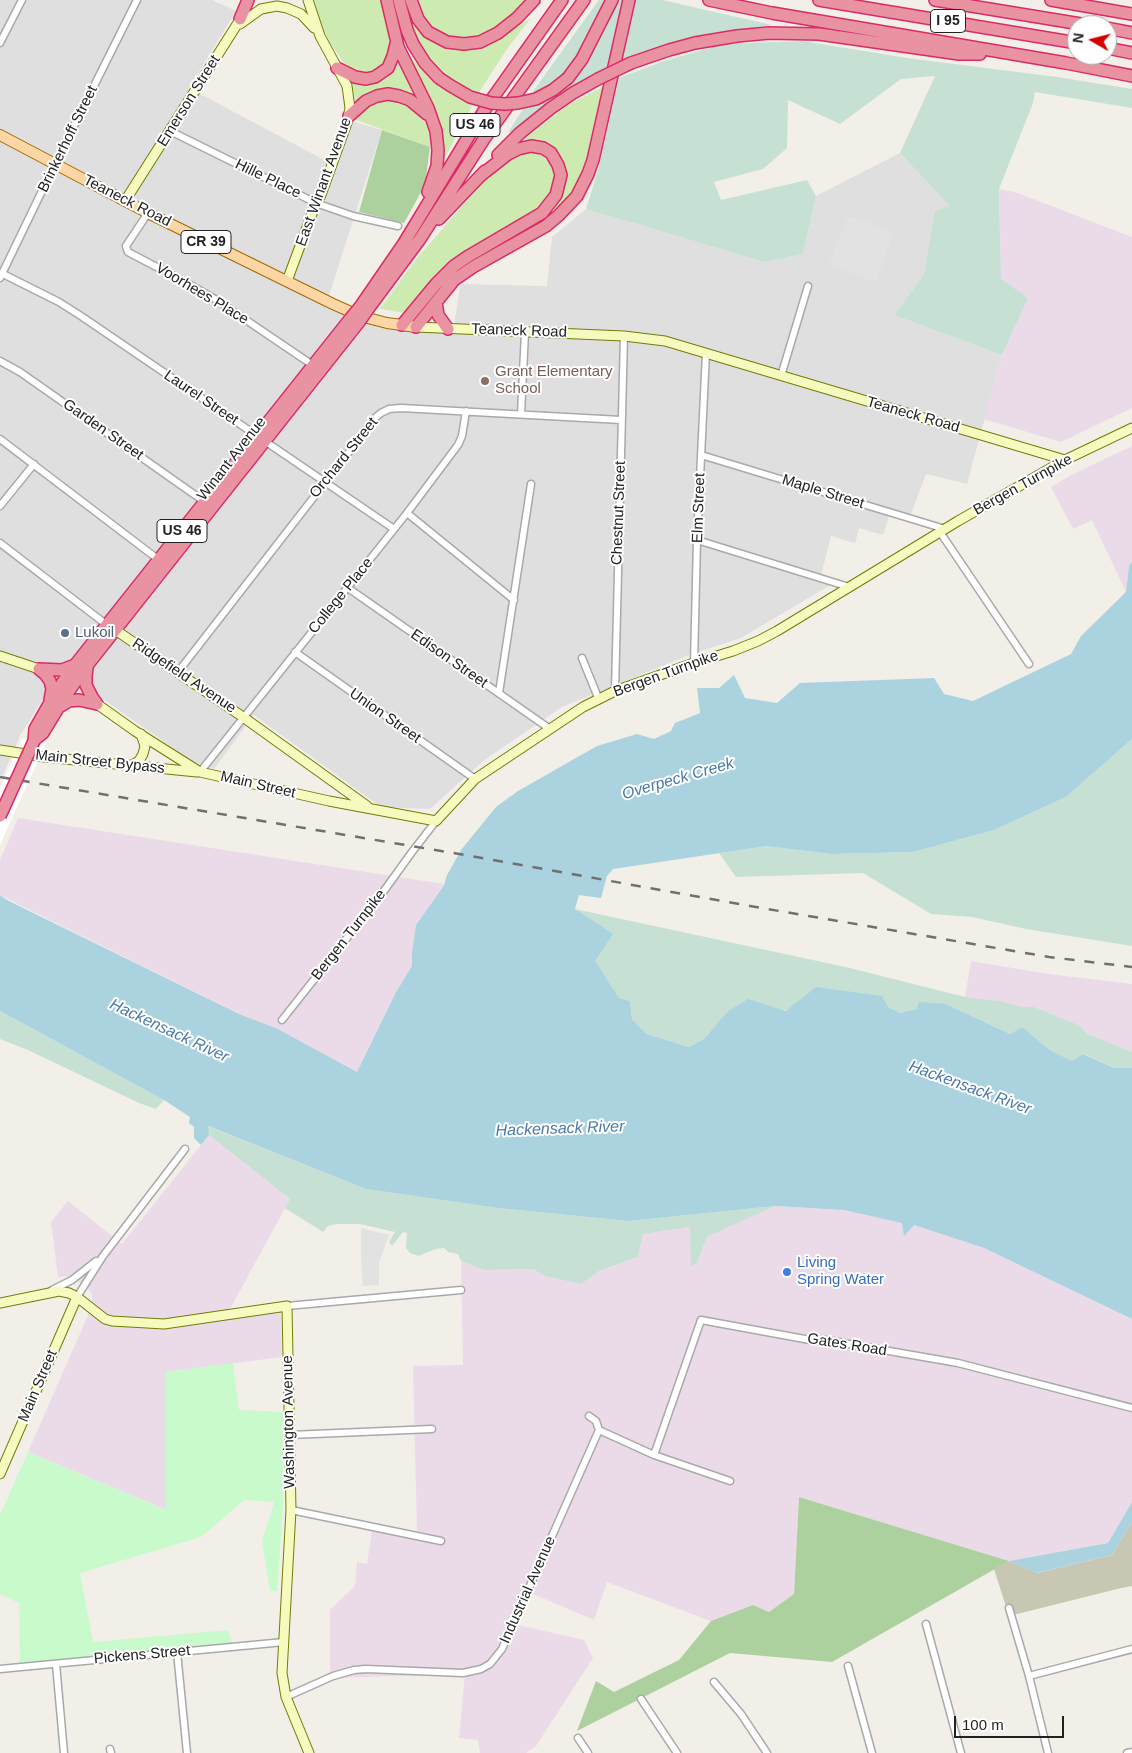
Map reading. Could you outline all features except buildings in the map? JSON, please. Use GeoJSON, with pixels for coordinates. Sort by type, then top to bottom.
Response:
{"type":"FeatureCollection","features":[{"type":"Feature","properties":{"kind":"highway"},"geometry":{"type":"LineString","coordinates":[[240,19],[248,0]]}},
{"type":"Feature","properties":{"kind":"highway"},"geometry":{"type":"LineString","coordinates":[[386,0],[396,42],[432,119],[437,145],[437,166],[416,224]]}},
{"type":"Feature","properties":{"kind":"highway"},"geometry":{"type":"LineString","coordinates":[[399,0],[413,44],[425,63],[440,78],[470,97],[491,103],[505,104],[536,99],[553,90],[568,78],[582,59],[612,0]]}},
{"type":"Feature","properties":{"kind":"highway"},"geometry":{"type":"LineString","coordinates":[[411,0],[418,19],[428,32],[447,42],[464,44],[480,42],[498,33],[517,18],[534,0]]}},
{"type":"Feature","properties":{"kind":"highway","name":"US 46"},"geometry":{"type":"LineString","coordinates":[[364,308],[487,106],[562,0]]}},
{"type":"Feature","properties":{"kind":"highway","name":"US 46"},"geometry":{"type":"LineString","coordinates":[[314,366],[355,321],[420,239],[484,139],[584,0]]}},
{"type":"Feature","properties":{"kind":"highway"},"geometry":{"type":"LineString","coordinates":[[416,327],[447,287],[461,275],[546,226],[560,215],[576,196],[585,182],[593,160],[629,0]]}},
{"type":"Feature","properties":{"kind":"highway"},"geometry":{"type":"LineString","coordinates":[[709,0],[797,18],[1021,55],[1132,76]]}},
{"type":"Feature","properties":{"kind":"highway","name":"I 95"},"geometry":{"type":"LineString","coordinates":[[819,0],[1067,41]]}},
{"type":"Feature","properties":{"kind":"highway"},"geometry":{"type":"LineString","coordinates":[[934,0],[1067,22]]}},
{"type":"Feature","properties":{"kind":"highway"},"geometry":{"type":"LineString","coordinates":[[1051,0],[1132,13]]}},
{"type":"Feature","properties":{"kind":"highway"},"geometry":{"type":"LineString","coordinates":[[1097,0],[1132,13]]}},
{"type":"Feature","properties":{"kind":"highway"},"geometry":{"type":"LineString","coordinates":[[1117,30],[1132,33]]}},
{"type":"Feature","properties":{"kind":"highway"},"geometry":{"type":"LineString","coordinates":[[420,239],[480,176],[498,154],[536,120],[573,93],[598,79],[632,63],[669,50],[737,36],[777,33],[819,34],[958,54],[1021,55]]}},
{"type":"Feature","properties":{"kind":"highway"},"geometry":{"type":"LineString","coordinates":[[337,68],[355,77],[366,79],[375,77],[388,68],[396,42]]}},
{"type":"Feature","properties":{"kind":"highway"},"geometry":{"type":"LineString","coordinates":[[1117,50],[1132,53]]}},
{"type":"Feature","properties":{"kind":"highway"},"geometry":{"type":"LineString","coordinates":[[349,116],[366,101],[388,94],[410,100],[422,108],[432,119]]}},
{"type":"Feature","properties":{"kind":"highway"},"geometry":{"type":"LineString","coordinates":[[402,326],[436,284],[454,266],[542,214],[556,195],[561,175],[551,153],[543,148],[531,146],[508,154],[480,176]]}},
{"type":"Feature","properties":{"kind":"highway"},"geometry":{"type":"LineString","coordinates":[[436,302],[438,315],[448,328]]}},
{"type":"Feature","properties":{"kind":"highway","name":"Winant Avenue"},"geometry":{"type":"LineString","coordinates":[[53,706],[89,663],[159,560],[205,502],[326,364],[355,321]]}},
{"type":"Feature","properties":{"kind":"highway","name":"Winant Avenue"},"geometry":{"type":"LineString","coordinates":[[0,816],[34,740],[43,733],[53,706],[77,664],[111,628],[261,439],[314,366]]}},
{"type":"Feature","properties":{"kind":"highway"},"geometry":{"type":"LineString","coordinates":[[89,663],[86,681],[90,693],[98,704]]}},
{"type":"Feature","properties":{"kind":"highway"},"geometry":{"type":"LineString","coordinates":[[39,669],[62,670],[77,664]]}},
{"type":"Feature","properties":{"kind":"highway"},"geometry":{"type":"LineString","coordinates":[[39,669],[45,674],[51,684],[53,706],[79,700],[98,704]]}},
{"type":"Feature","properties":{"kind":"main road","name":"Teaneck Road"},"geometry":{"type":"LineString","coordinates":[[0,136],[148,213],[360,316],[402,326],[416,327]]}},
{"type":"Feature","properties":{"kind":"street"},"geometry":{"type":"LineString","coordinates":[[0,43],[22,0]]}},
{"type":"Feature","properties":{"kind":"street","name":"Brinkerhoff Street"},"geometry":{"type":"LineString","coordinates":[[1,276],[54,164],[137,0]]}},
{"type":"Feature","properties":{"kind":"street","name":"Emerson Street"},"geometry":{"type":"LineString","coordinates":[[125,201],[252,0]]}},
{"type":"Feature","properties":{"kind":"street","name":"East Winant Avenue"},"geometry":{"type":"LineString","coordinates":[[288,281],[349,116],[350,102],[348,91],[322,41],[312,17],[308,0]]}},
{"type":"Feature","properties":{"kind":"street"},"geometry":{"type":"LineString","coordinates":[[233,31],[257,11],[269,6],[282,6],[297,12],[311,23],[322,41]]}},
{"type":"Feature","properties":{"kind":"street","name":"Hille Place"},"geometry":{"type":"LineString","coordinates":[[170,131],[316,203],[353,216],[398,226]]}},
{"type":"Feature","properties":{"kind":"street","name":"Voorhees Place"},"geometry":{"type":"LineString","coordinates":[[148,213],[126,246],[128,252],[215,300],[314,366]]}},
{"type":"Feature","properties":{"kind":"street","name":"Laurel Street"},"geometry":{"type":"LineString","coordinates":[[1,276],[68,307],[394,530]]}},
{"type":"Feature","properties":{"kind":"street"},"geometry":{"type":"LineString","coordinates":[[781,376],[808,286]]}},
{"type":"Feature","properties":{"kind":"street","name":"Teaneck Road"},"geometry":{"type":"LineString","coordinates":[[416,327],[624,336],[664,341],[1065,460]]}},
{"type":"Feature","properties":{"kind":"street"},"geometry":{"type":"LineString","coordinates":[[521,414],[525,332]]}},
{"type":"Feature","properties":{"kind":"street","name":"Chestnut Street"},"geometry":{"type":"LineString","coordinates":[[615,691],[624,336]]}},
{"type":"Feature","properties":{"kind":"street","name":"Elm Street"},"geometry":{"type":"LineString","coordinates":[[694,663],[697,540],[706,353]]}},
{"type":"Feature","properties":{"kind":"street","name":"Garden Street"},"geometry":{"type":"LineString","coordinates":[[0,361],[20,372],[205,502]]}},
{"type":"Feature","properties":{"kind":"street","name":"Orchard Street"},"geometry":{"type":"LineString","coordinates":[[178,672],[325,482],[382,413],[396,408],[622,420]]}},
{"type":"Feature","properties":{"kind":"street","name":"College Place"},"geometry":{"type":"LineString","coordinates":[[200,772],[394,530],[458,445],[462,436],[466,411]]}},
{"type":"Feature","properties":{"kind":"street","name":"Bergen Turnpike"},"geometry":{"type":"LineString","coordinates":[[282,1020],[381,895],[415,847],[475,779],[583,707],[615,691],[733,651],[778,631],[942,530],[1065,460],[1132,428]]}},
{"type":"Feature","properties":{"kind":"street"},"geometry":{"type":"LineString","coordinates":[[0,439],[159,560]]}},
{"type":"Feature","properties":{"kind":"street","name":"Maple Street"},"geometry":{"type":"LineString","coordinates":[[701,455],[942,530]]}},
{"type":"Feature","properties":{"kind":"street"},"geometry":{"type":"LineString","coordinates":[[0,506],[34,464]]}},
{"type":"Feature","properties":{"kind":"street"},"geometry":{"type":"LineString","coordinates":[[499,693],[531,484]]}},
{"type":"Feature","properties":{"kind":"street"},"geometry":{"type":"LineString","coordinates":[[407,513],[514,600]]}},
{"type":"Feature","properties":{"kind":"street"},"geometry":{"type":"LineString","coordinates":[[942,530],[1029,664]]}},
{"type":"Feature","properties":{"kind":"street"},"geometry":{"type":"LineString","coordinates":[[697,540],[849,587]]}},
{"type":"Feature","properties":{"kind":"street","name":"Ridgefield Avenue"},"geometry":{"type":"LineString","coordinates":[[0,543],[111,628],[243,717],[369,808]]}},
{"type":"Feature","properties":{"kind":"street","name":"Edison Street"},"geometry":{"type":"LineString","coordinates":[[348,588],[550,729]]}},
{"type":"Feature","properties":{"kind":"street","name":"Union Street"},"geometry":{"type":"LineString","coordinates":[[295,652],[475,779]]}},
{"type":"Feature","properties":{"kind":"street"},"geometry":{"type":"LineString","coordinates":[[0,656],[39,669]]}},
{"type":"Feature","properties":{"kind":"street"},"geometry":{"type":"LineString","coordinates":[[582,658],[599,700]]}},
{"type":"Feature","properties":{"kind":"street","name":"Main Street"},"geometry":{"type":"LineString","coordinates":[[98,704],[200,772],[329,801],[436,821]]}},
{"type":"Feature","properties":{"kind":"street"},"geometry":{"type":"LineString","coordinates":[[132,765],[139,761],[143,754],[145,746],[141,734]]}},
{"type":"Feature","properties":{"kind":"street","name":"Main Street Bypass"},"geometry":{"type":"LineString","coordinates":[[0,750],[45,758],[200,772]]}},
{"type":"Feature","properties":{"kind":"street"},"geometry":{"type":"LineString","coordinates":[[329,801],[332,788],[330,780]]}},
{"type":"Feature","properties":{"kind":"street"},"geometry":{"type":"LineString","coordinates":[[77,1297],[103,1256],[185,1149]]}},
{"type":"Feature","properties":{"kind":"street"},"geometry":{"type":"LineString","coordinates":[[43,1294],[72,1280],[103,1256]]}},
{"type":"Feature","properties":{"kind":"street"},"geometry":{"type":"LineString","coordinates":[[0,1303],[59,1291],[77,1297],[105,1319],[164,1324],[287,1306],[461,1290]]}},
{"type":"Feature","properties":{"kind":"street","name":"Main Street"},"geometry":{"type":"LineString","coordinates":[[0,1474],[77,1297]]}},
{"type":"Feature","properties":{"kind":"street","name":"Washington Avenue"},"geometry":{"type":"LineString","coordinates":[[287,1306],[291,1510],[282,1673],[286,1697],[309,1753]]}},
{"type":"Feature","properties":{"kind":"street","name":"Gates Road"},"geometry":{"type":"LineString","coordinates":[[654,1455],[701,1320],[810,1340],[826,1340],[958,1363],[1132,1408]]}},
{"type":"Feature","properties":{"kind":"street"},"geometry":{"type":"LineString","coordinates":[[589,1416],[596,1421],[598,1430],[654,1455],[730,1481]]}},
{"type":"Feature","properties":{"kind":"street"},"geometry":{"type":"LineString","coordinates":[[290,1435],[432,1429]]}},
{"type":"Feature","properties":{"kind":"street","name":"Industrial Avenue"},"geometry":{"type":"LineString","coordinates":[[286,1697],[333,1676],[354,1670],[463,1673],[481,1669],[490,1664],[502,1649],[598,1430]]}},
{"type":"Feature","properties":{"kind":"street"},"geometry":{"type":"LineString","coordinates":[[291,1510],[441,1541]]}},
{"type":"Feature","properties":{"kind":"street"},"geometry":{"type":"LineString","coordinates":[[1009,1608],[1029,1676],[1048,1753]]}},
{"type":"Feature","properties":{"kind":"street"},"geometry":{"type":"LineString","coordinates":[[926,1624],[961,1753]]}},
{"type":"Feature","properties":{"kind":"street","name":"Pickens Street"},"geometry":{"type":"LineString","coordinates":[[0,1669],[284,1642]]}},
{"type":"Feature","properties":{"kind":"street"},"geometry":{"type":"LineString","coordinates":[[1029,1676],[1132,1649]]}},
{"type":"Feature","properties":{"kind":"street"},"geometry":{"type":"LineString","coordinates":[[177,1652],[187,1753]]}},
{"type":"Feature","properties":{"kind":"street"},"geometry":{"type":"LineString","coordinates":[[56,1664],[64,1753]]}},
{"type":"Feature","properties":{"kind":"street"},"geometry":{"type":"LineString","coordinates":[[848,1666],[872,1753]]}},
{"type":"Feature","properties":{"kind":"street"},"geometry":{"type":"LineString","coordinates":[[714,1682],[741,1714],[767,1753]]}},
{"type":"Feature","properties":{"kind":"street"},"geometry":{"type":"LineString","coordinates":[[641,1699],[676,1753]]}},
{"type":"Feature","properties":{"kind":"street"},"geometry":{"type":"LineString","coordinates":[[578,1738],[588,1753]]}},
{"type":"Feature","properties":{"kind":"street"},"geometry":{"type":"LineString","coordinates":[[1127,1753],[1132,1752]]}},
{"type":"Feature","properties":{"kind":"shaded area"},"geometry":{"type":"Polygon","coordinates":[[[0,0],[212,0],[236,11],[189,88],[328,162],[342,118],[382,130],[325,308],[453,333],[460,284],[547,286],[552,237],[586,209],[764,262],[803,254],[816,196],[900,153],[951,206],[935,212],[924,274],[894,315],[1002,355],[967,484],[926,474],[908,522],[889,516],[883,535],[859,528],[855,543],[831,536],[820,579],[832,584],[741,638],[689,655],[562,707],[483,761],[430,809],[381,807],[254,715],[214,769],[193,762],[103,699],[57,677],[21,734],[3,775],[0,775],[0,0]]]}},
{"type":"Feature","properties":{"kind":"shaded area"},"geometry":{"type":"Polygon","coordinates":[[[599,0],[608,0],[570,66],[553,83],[531,94],[599,0]]]}},
{"type":"Feature","properties":{"kind":"shaded area"},"geometry":{"type":"Polygon","coordinates":[[[617,0],[624,0],[609,68],[511,135],[509,131],[523,109],[548,100],[568,86],[591,55],[617,0]]]}},
{"type":"Feature","properties":{"kind":"shaded area"},"geometry":{"type":"Polygon","coordinates":[[[635,0],[662,0],[772,25],[714,34],[657,48],[622,61],[635,0]]]}},
{"type":"Feature","properties":{"kind":"shaded area"},"geometry":{"type":"Polygon","coordinates":[[[802,41],[907,58],[1057,77],[1132,89],[1132,108],[1035,92],[1033,103],[999,189],[1001,279],[1028,298],[1002,355],[894,315],[924,274],[935,211],[950,206],[900,153],[935,76],[901,79],[840,124],[788,100],[787,148],[763,169],[714,182],[721,200],[807,180],[816,196],[803,254],[764,262],[586,209],[598,171],[619,78],[664,61],[724,44],[802,41]]]}},
{"type":"Feature","properties":{"kind":"shaded area"},"geometry":{"type":"Polygon","coordinates":[[[999,189],[1015,192],[1132,237],[1132,408],[1061,442],[984,419],[1002,355],[1028,298],[1001,280],[999,189]]]}},
{"type":"Feature","properties":{"kind":"shaded area"},"geometry":{"type":"Polygon","coordinates":[[[855,217],[894,232],[876,282],[829,265],[847,219],[855,217]]]}},
{"type":"Feature","properties":{"kind":"shaded area"},"geometry":{"type":"Polygon","coordinates":[[[1132,446],[1132,562],[1129,566],[1126,592],[1092,520],[1073,529],[1051,487],[1071,475],[1132,446]]]}},
{"type":"Feature","properties":{"kind":"shaded area"},"geometry":{"type":"Polygon","coordinates":[[[1132,739],[1132,946],[1026,929],[972,917],[931,914],[863,873],[736,877],[719,853],[768,846],[831,854],[913,852],[994,830],[1066,797],[1132,739]]]}},
{"type":"Feature","properties":{"kind":"shaded area"},"geometry":{"type":"Polygon","coordinates":[[[18,818],[444,884],[416,925],[412,966],[396,992],[357,1072],[278,1029],[239,1014],[0,895],[0,860],[18,818]]]}},
{"type":"Feature","properties":{"kind":"shaded area"},"geometry":{"type":"Polygon","coordinates":[[[575,909],[850,968],[965,997],[1000,1001],[1022,1007],[1034,1007],[1079,1025],[1088,1034],[1132,1052],[1132,1068],[1114,1068],[1084,1054],[1072,1061],[1050,1050],[1022,1027],[1010,1034],[946,1004],[900,1013],[888,1007],[727,1012],[704,1039],[689,1047],[647,1034],[632,1019],[630,1001],[619,998],[594,961],[575,909]]]}},
{"type":"Feature","properties":{"kind":"shaded area"},"geometry":{"type":"Polygon","coordinates":[[[971,961],[1049,974],[1132,984],[1132,1052],[1088,1034],[1079,1025],[1034,1007],[1022,1007],[1000,1001],[965,997],[971,961]]]}},
{"type":"Feature","properties":{"kind":"shaded area"},"geometry":{"type":"Polygon","coordinates":[[[0,1011],[164,1100],[156,1109],[139,1103],[28,1050],[0,1039],[0,1011]]]}},
{"type":"Feature","properties":{"kind":"shaded area"},"geometry":{"type":"Polygon","coordinates":[[[207,1126],[366,1189],[498,1208],[628,1221],[775,1206],[707,1237],[697,1263],[691,1267],[690,1227],[643,1234],[638,1257],[599,1271],[581,1284],[545,1276],[533,1269],[484,1270],[461,1261],[458,1254],[448,1252],[444,1248],[418,1256],[410,1253],[406,1248],[407,1233],[403,1232],[392,1246],[389,1242],[395,1232],[360,1224],[337,1224],[328,1226],[323,1232],[285,1208],[290,1199],[209,1135],[207,1126]]]}},
{"type":"Feature","properties":{"kind":"shaded area"},"geometry":{"type":"Polygon","coordinates":[[[209,1135],[290,1199],[230,1309],[232,1319],[281,1312],[282,1357],[166,1372],[167,1510],[28,1452],[92,1306],[92,1294],[86,1286],[66,1276],[58,1277],[51,1222],[68,1201],[122,1244],[209,1135]]]}},
{"type":"Feature","properties":{"kind":"shaded area"},"geometry":{"type":"Polygon","coordinates":[[[775,1206],[844,1210],[914,1225],[984,1248],[1132,1319],[1132,1502],[1108,1543],[1009,1561],[799,1497],[794,1594],[769,1612],[753,1605],[711,1621],[607,1582],[594,1620],[531,1593],[518,1625],[584,1640],[593,1658],[536,1746],[526,1753],[480,1753],[478,1740],[459,1738],[465,1674],[330,1678],[330,1610],[355,1586],[357,1562],[367,1564],[373,1524],[417,1533],[413,1366],[463,1365],[461,1261],[484,1270],[533,1269],[545,1276],[581,1283],[599,1271],[638,1257],[643,1234],[690,1227],[692,1267],[697,1263],[707,1237],[775,1206]]]}},
{"type":"Feature","properties":{"kind":"shaded area"},"geometry":{"type":"Polygon","coordinates":[[[361,1228],[389,1235],[379,1263],[379,1285],[363,1286],[361,1228]]]}},
{"type":"Feature","properties":{"kind":"shaded area"},"geometry":{"type":"Polygon","coordinates":[[[1132,1522],[1132,1586],[1009,1616],[994,1569],[1009,1561],[1037,1573],[1112,1555],[1132,1522]]]}},
{"type":"Feature","properties":{"kind":"green space"},"geometry":{"type":"Polygon","coordinates":[[[314,0],[382,0],[391,43],[387,61],[375,71],[361,74],[344,63],[329,41],[315,10],[314,0]]]}},
{"type":"Feature","properties":{"kind":"green space"},"geometry":{"type":"Polygon","coordinates":[[[419,0],[525,0],[517,10],[496,27],[477,36],[456,38],[435,29],[422,13],[419,0]]]}},
{"type":"Feature","properties":{"kind":"green space"},"geometry":{"type":"Polygon","coordinates":[[[531,18],[507,49],[478,94],[442,164],[408,59],[410,57],[452,95],[454,83],[422,50],[409,19],[427,38],[455,50],[492,43],[531,18]]]}},
{"type":"Feature","properties":{"kind":"green space"},"geometry":{"type":"Polygon","coordinates":[[[399,64],[421,100],[364,96],[356,102],[351,81],[367,85],[385,80],[399,64]]]}},
{"type":"Feature","properties":{"kind":"green space"},"geometry":{"type":"Polygon","coordinates":[[[605,86],[590,152],[579,183],[558,211],[554,210],[564,185],[564,165],[555,150],[539,141],[524,139],[568,105],[605,86]]]}},
{"type":"Feature","properties":{"kind":"green space"},"geometry":{"type":"Polygon","coordinates":[[[384,99],[402,101],[419,111],[429,129],[430,147],[354,119],[363,107],[384,99]]]}},
{"type":"Feature","properties":{"kind":"green space"},"geometry":{"type":"Polygon","coordinates":[[[382,130],[430,147],[425,185],[404,223],[359,212],[382,130]]]}},
{"type":"Feature","properties":{"kind":"green space"},"geometry":{"type":"Polygon","coordinates":[[[532,150],[547,159],[554,171],[553,190],[541,206],[466,250],[438,273],[405,313],[380,309],[417,258],[488,177],[514,155],[532,150]]]}},
{"type":"Feature","properties":{"kind":"green space"},"geometry":{"type":"Polygon","coordinates":[[[233,1363],[239,1410],[283,1412],[283,1508],[277,1591],[270,1591],[262,1541],[274,1502],[244,1500],[201,1537],[80,1573],[93,1642],[228,1630],[233,1647],[20,1666],[19,1603],[0,1594],[0,1515],[28,1452],[166,1510],[166,1372],[233,1363]]]}},
{"type":"Feature","properties":{"kind":"green space"},"geometry":{"type":"Polygon","coordinates":[[[799,1497],[1009,1561],[832,1662],[730,1653],[577,1731],[596,1681],[614,1692],[679,1660],[711,1621],[753,1605],[769,1612],[794,1594],[799,1497]]]}},
{"type":"Feature","properties":{"kind":"water"},"geometry":{"type":"Polygon","coordinates":[[[1132,562],[1132,739],[1066,797],[994,830],[913,852],[831,854],[767,846],[613,869],[607,876],[601,898],[579,895],[575,909],[613,934],[595,961],[619,998],[630,1001],[632,1019],[647,1034],[689,1047],[704,1039],[727,1012],[748,999],[786,1011],[816,987],[882,996],[888,1007],[900,1013],[917,1009],[919,1002],[946,1004],[1010,1034],[1022,1027],[1050,1050],[1072,1061],[1083,1054],[1114,1068],[1132,1068],[1132,1319],[984,1248],[914,1225],[904,1236],[902,1223],[844,1210],[775,1206],[628,1221],[498,1208],[366,1189],[208,1126],[209,1135],[201,1145],[194,1138],[194,1127],[189,1123],[190,1117],[164,1100],[0,1011],[0,895],[239,1014],[278,1029],[357,1072],[396,992],[412,966],[416,925],[444,885],[447,875],[461,850],[496,807],[518,791],[597,746],[637,734],[654,739],[671,731],[675,723],[700,713],[697,688],[719,688],[734,675],[745,698],[777,703],[800,683],[934,678],[944,694],[973,701],[1071,654],[1081,636],[1126,592],[1129,566],[1132,562]]]}},
{"type":"Feature","properties":{"kind":"water"},"geometry":{"type":"Polygon","coordinates":[[[1132,1502],[1132,1522],[1112,1555],[1036,1573],[1009,1561],[1108,1543],[1132,1502]]]}},
{"type":"Feature","properties":{"kind":"pier"},"geometry":{"type":"Polygon","coordinates":[[[22,739],[46,743],[0,845],[0,788],[22,739]]]}},
{"type":"Feature","properties":{"kind":"railway"},"geometry":{"type":"LineString","coordinates":[[0,777],[471,856],[1049,957],[1132,967]]}},
{"type":"Feature","properties":{"kind":"place","name":"Grant Elementary School"},"geometry":{"type":"Point","coordinates":[485,381]}},
{"type":"Feature","properties":{"kind":"place","name":"Lukoil"},"geometry":{"type":"Point","coordinates":[65,633]}},
{"type":"Feature","properties":{"kind":"place","name":"Living Spring Water"},"geometry":{"type":"Point","coordinates":[787,1272]}},
{"type":"Feature","properties":{"kind":"water label","name":"Overpeck Creek"},"geometry":{"type":"Point","coordinates":[678,779]}},
{"type":"Feature","properties":{"kind":"water label","name":"Hackensack River"},"geometry":{"type":"Point","coordinates":[169,1031]}},
{"type":"Feature","properties":{"kind":"water label","name":"Hackensack River"},"geometry":{"type":"Point","coordinates":[970,1088]}},
{"type":"Feature","properties":{"kind":"water label","name":"Hackensack River"},"geometry":{"type":"Point","coordinates":[560,1129]}}]}
